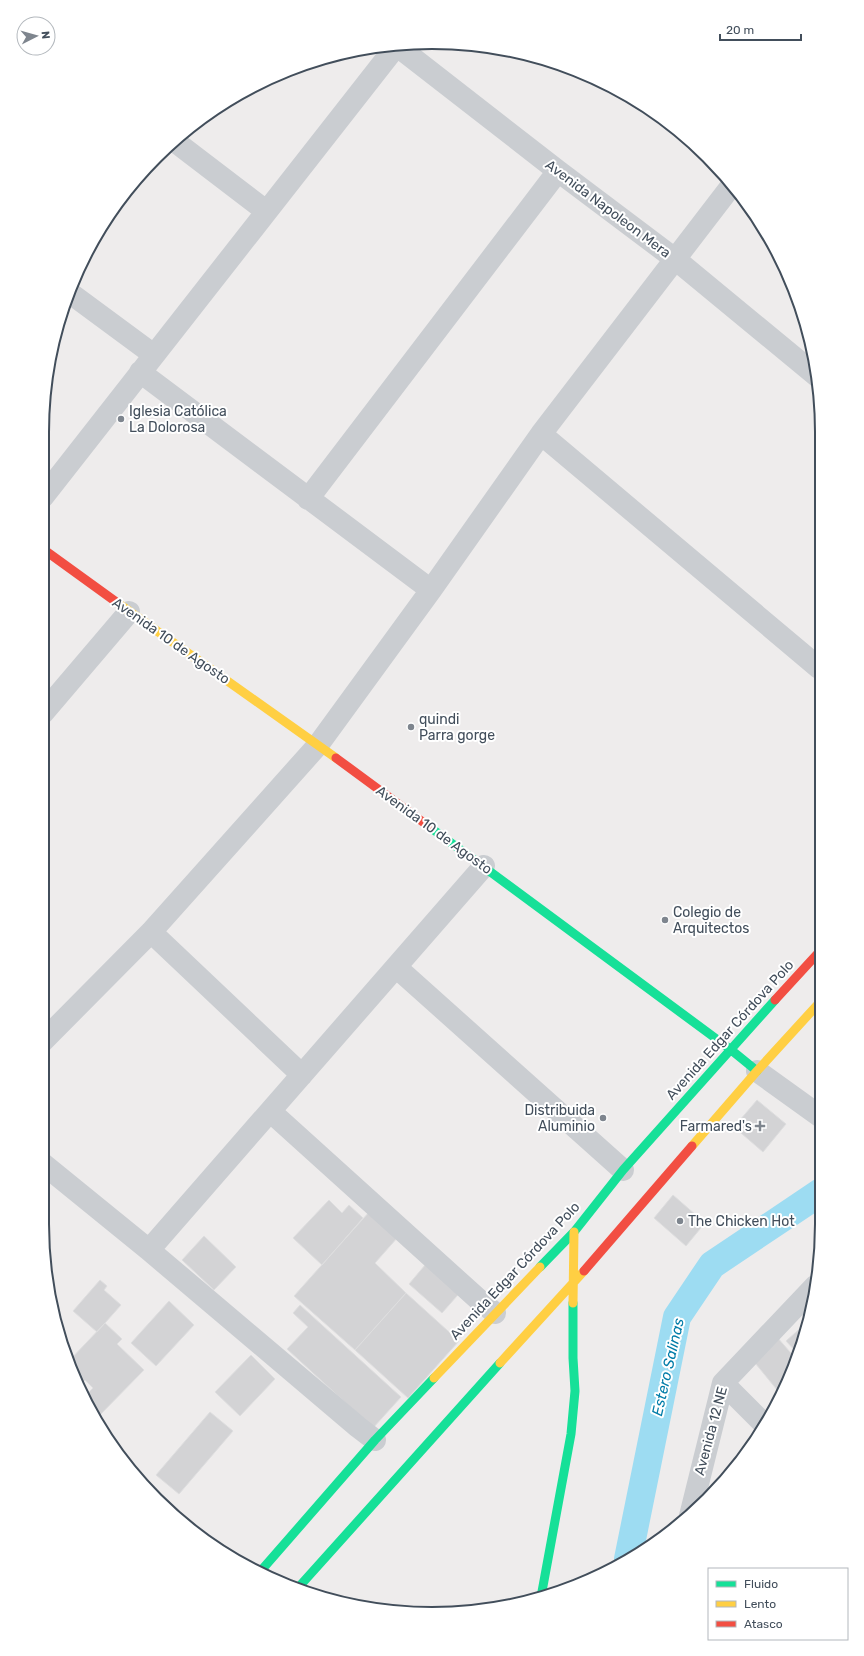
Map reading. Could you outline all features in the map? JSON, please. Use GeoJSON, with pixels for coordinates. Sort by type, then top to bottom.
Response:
{"type":"FeatureCollection","features":[{"type":"Feature","properties":{"kind":"main road","name":"Avenida 10 de Agosto"},"geometry":{"type":"LineString","coordinates":[[49,552],[130,612],[318,744],[730,1049],[757,1072]]}},
{"type":"Feature","properties":{"kind":"main road","name":"Avenida Edgar Córdova Polo"},"geometry":{"type":"LineString","coordinates":[[263,1568],[375,1440],[574,1232],[623,1170],[730,1049],[815,956]]}},
{"type":"Feature","properties":{"kind":"main road"},"geometry":{"type":"LineString","coordinates":[[301,1584],[574,1282],[815,1008]]}},
{"type":"Feature","properties":{"kind":"main road"},"geometry":{"type":"LineString","coordinates":[[542,1591],[571,1434],[575,1391],[573,1358],[574,1232]]}},
{"type":"Feature","properties":{"kind":"street","name":"Avenida Napoleon Mera"},"geometry":{"type":"LineString","coordinates":[[403,50],[558,171],[675,259],[810,371]]}},
{"type":"Feature","properties":{"kind":"street"},"geometry":{"type":"LineString","coordinates":[[49,489],[391,51]]}},
{"type":"Feature","properties":{"kind":"street"},"geometry":{"type":"LineString","coordinates":[[179,144],[266,211]]}},
{"type":"Feature","properties":{"kind":"street"},"geometry":{"type":"LineString","coordinates":[[308,499],[558,171]]}},
{"type":"Feature","properties":{"kind":"street"},"geometry":{"type":"LineString","coordinates":[[49,1035],[151,932],[318,744],[431,590],[541,434],[728,190]]}},
{"type":"Feature","properties":{"kind":"street"},"geometry":{"type":"LineString","coordinates":[[74,296],[154,355]]}},
{"type":"Feature","properties":{"kind":"street"},"geometry":{"type":"LineString","coordinates":[[140,372],[431,590]]}},
{"type":"Feature","properties":{"kind":"street"},"geometry":{"type":"LineString","coordinates":[[541,434],[815,664]]}},
{"type":"Feature","properties":{"kind":"street"},"geometry":{"type":"LineString","coordinates":[[49,705],[130,612]]}},
{"type":"Feature","properties":{"kind":"street"},"geometry":{"type":"LineString","coordinates":[[149,1250],[271,1112],[484,866]]}},
{"type":"Feature","properties":{"kind":"street"},"geometry":{"type":"LineString","coordinates":[[151,932],[302,1075]]}},
{"type":"Feature","properties":{"kind":"street"},"geometry":{"type":"LineString","coordinates":[[396,967],[623,1170]]}},
{"type":"Feature","properties":{"kind":"street","name":"Avenida 10 de Agosto"},"geometry":{"type":"LineString","coordinates":[[757,1072],[815,1113]]}},
{"type":"Feature","properties":{"kind":"street"},"geometry":{"type":"LineString","coordinates":[[271,1112],[495,1313]]}},
{"type":"Feature","properties":{"kind":"street"},"geometry":{"type":"LineString","coordinates":[[49,1169],[149,1250],[375,1440]]}},
{"type":"Feature","properties":{"kind":"street","name":"Avenida 12 NE"},"geometry":{"type":"LineString","coordinates":[[693,1505],[723,1383],[809,1292]]}},
{"type":"Feature","properties":{"kind":"street"},"geometry":{"type":"LineString","coordinates":[[723,1383],[761,1421]]}},
{"type":"Feature","properties":{"kind":"building","name":"Farmared's"},"geometry":{"type":"Polygon","coordinates":[[[757,1100],[786,1124],[763,1152],[734,1127],[757,1100]]]}},
{"type":"Feature","properties":{"kind":"building","name":"The Chicken Hot"},"geometry":{"type":"Polygon","coordinates":[[[673,1195],[705,1223],[686,1246],[654,1218],[673,1195]]]}},
{"type":"Feature","properties":{"kind":"building"},"geometry":{"type":"Polygon","coordinates":[[[329,1200],[342,1213],[349,1205],[363,1218],[322,1265],[293,1238],[329,1200]]]}},
{"type":"Feature","properties":{"kind":"building"},"geometry":{"type":"Polygon","coordinates":[[[370,1211],[398,1237],[375,1263],[406,1293],[355,1350],[294,1296],[370,1211]]]}},
{"type":"Feature","properties":{"kind":"building"},"geometry":{"type":"Polygon","coordinates":[[[204,1236],[236,1267],[214,1290],[182,1260],[204,1236]]]}},
{"type":"Feature","properties":{"kind":"building"},"geometry":{"type":"Polygon","coordinates":[[[431,1258],[464,1288],[442,1313],[409,1284],[431,1258]]]}},
{"type":"Feature","properties":{"kind":"building"},"geometry":{"type":"Polygon","coordinates":[[[100,1280],[107,1286],[104,1290],[121,1305],[97,1332],[73,1311],[100,1280]]]}},
{"type":"Feature","properties":{"kind":"building"},"geometry":{"type":"Polygon","coordinates":[[[406,1293],[459,1341],[408,1398],[355,1350],[406,1293]]]}},
{"type":"Feature","properties":{"kind":"building"},"geometry":{"type":"Polygon","coordinates":[[[169,1301],[194,1325],[156,1366],[131,1343],[169,1301]]]}},
{"type":"Feature","properties":{"kind":"building"},"geometry":{"type":"Polygon","coordinates":[[[807,1304],[804,1316],[799,1311],[807,1304]]]}},
{"type":"Feature","properties":{"kind":"building"},"geometry":{"type":"Polygon","coordinates":[[[300,1305],[401,1397],[373,1428],[287,1349],[308,1327],[293,1313],[300,1305]]]}},
{"type":"Feature","properties":{"kind":"building"},"geometry":{"type":"Polygon","coordinates":[[[105,1323],[122,1339],[117,1344],[144,1370],[100,1415],[88,1393],[93,1388],[85,1380],[83,1382],[73,1357],[105,1323]]]}},
{"type":"Feature","properties":{"kind":"building"},"geometry":{"type":"Polygon","coordinates":[[[801,1328],[794,1350],[786,1341],[801,1328]]]}},
{"type":"Feature","properties":{"kind":"building"},"geometry":{"type":"Polygon","coordinates":[[[777,1337],[792,1355],[777,1390],[751,1358],[777,1337]]]}},
{"type":"Feature","properties":{"kind":"building"},"geometry":{"type":"Polygon","coordinates":[[[251,1355],[275,1379],[240,1416],[215,1392],[251,1355]]]}},
{"type":"Feature","properties":{"kind":"building"},"geometry":{"type":"Polygon","coordinates":[[[210,1412],[233,1431],[179,1494],[156,1475],[210,1412]]]}},
{"type":"Feature","properties":{"kind":"waterway","name":"Estero Salinas"},"geometry":{"type":"LineString","coordinates":[[629,1552],[677,1317],[712,1265],[815,1196]]}},
{"type":"Feature","properties":{"kind":"traffic: fast"},"geometry":{"type":"LineString","coordinates":[[431,828],[730,1049],[757,1071]]}},
{"type":"Feature","properties":{"kind":"traffic: fast"},"geometry":{"type":"LineString","coordinates":[[540,1267],[574,1232],[623,1170],[775,1000]]}},
{"type":"Feature","properties":{"kind":"traffic: fast"},"geometry":{"type":"LineString","coordinates":[[542,1591],[571,1434],[575,1391],[573,1358],[573,1303]]}},
{"type":"Feature","properties":{"kind":"traffic: fast"},"geometry":{"type":"LineString","coordinates":[[301,1584],[500,1363]]}},
{"type":"Feature","properties":{"kind":"traffic: fast"},"geometry":{"type":"LineString","coordinates":[[263,1568],[375,1440],[434,1378]]}},
{"type":"Feature","properties":{"kind":"traffic: slow"},"geometry":{"type":"LineString","coordinates":[[119,604],[336,758]]}},
{"type":"Feature","properties":{"kind":"traffic: slow"},"geometry":{"type":"LineString","coordinates":[[692,1146],[815,1007]]}},
{"type":"Feature","properties":{"kind":"traffic: slow"},"geometry":{"type":"LineString","coordinates":[[573,1303],[574,1232]]}},
{"type":"Feature","properties":{"kind":"traffic: slow"},"geometry":{"type":"LineString","coordinates":[[434,1378],[540,1267]]}},
{"type":"Feature","properties":{"kind":"traffic: slow"},"geometry":{"type":"LineString","coordinates":[[500,1363],[584,1271]]}},
{"type":"Feature","properties":{"kind":"traffic: jam"},"geometry":{"type":"LineString","coordinates":[[49,553],[119,604]]}},
{"type":"Feature","properties":{"kind":"traffic: jam"},"geometry":{"type":"LineString","coordinates":[[336,758],[431,828]]}},
{"type":"Feature","properties":{"kind":"traffic: jam"},"geometry":{"type":"LineString","coordinates":[[775,1000],[815,956]]}},
{"type":"Feature","properties":{"kind":"traffic: jam"},"geometry":{"type":"LineString","coordinates":[[584,1271],[692,1146]]}},
{"type":"Feature","properties":{"kind":"place","name":"Iglesia Católica La Dolorosa"},"geometry":{"type":"Point","coordinates":[121,419]}},
{"type":"Feature","properties":{"kind":"place","name":"quindi Parra gorge"},"geometry":{"type":"Point","coordinates":[411,727]}},
{"type":"Feature","properties":{"kind":"place","name":"Colegio de Arquitectos"},"geometry":{"type":"Point","coordinates":[665,920]}},
{"type":"Feature","properties":{"kind":"place","name":"Distribuida Aluminio"},"geometry":{"type":"Point","coordinates":[603,1118]}},
{"type":"Feature","properties":{"kind":"place","name":"Farmared's"},"geometry":{"type":"Point","coordinates":[760,1126]}},
{"type":"Feature","properties":{"kind":"place","name":"The Chicken Hot"},"geometry":{"type":"Point","coordinates":[680,1221]}}]}
